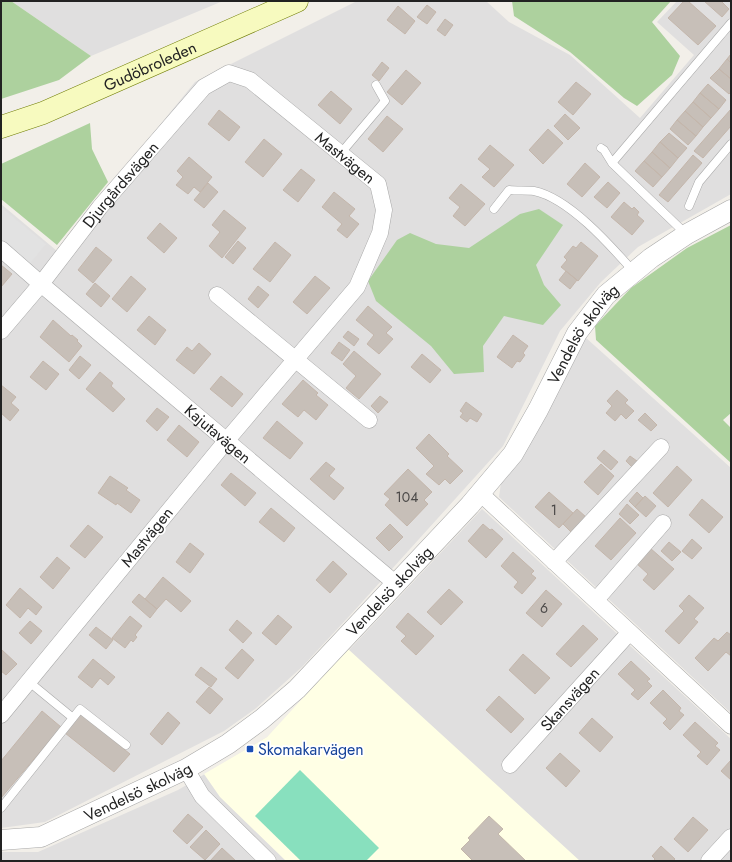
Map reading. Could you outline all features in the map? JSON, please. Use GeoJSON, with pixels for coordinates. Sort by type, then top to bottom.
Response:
{"type":"FeatureCollection","features":[{"type":"Feature","properties":{"kind":"main road","name":"Gudöbroleden"},"geometry":{"type":"LineString","coordinates":[[1,127],[44,113],[297,1]]}},
{"type":"Feature","properties":{"kind":"street","name":"Mastvägen"},"geometry":{"type":"LineString","coordinates":[[1,715],[227,440],[357,287],[380,233],[384,210],[378,184],[250,80],[229,73],[204,87]]}},
{"type":"Feature","properties":{"kind":"street","name":"Djurgårdsvägen"},"geometry":{"type":"LineString","coordinates":[[1,332],[41,284],[100,207],[204,87]]}},
{"type":"Feature","properties":{"kind":"street","name":"Vendelsö skolväg"},"geometry":{"type":"LineString","coordinates":[[1,840],[41,837],[186,769],[228,744],[297,689],[391,579],[480,493],[513,454],[538,410],[577,333],[606,295],[651,258],[687,234],[731,210]]}},
{"type":"Feature","properties":{"kind":"street"},"geometry":{"type":"LineString","coordinates":[[1,249],[41,284]]}},
{"type":"Feature","properties":{"kind":"street","name":"Kajutavägen"},"geometry":{"type":"LineString","coordinates":[[41,284],[391,579]]}},
{"type":"Feature","properties":{"kind":"street"},"geometry":{"type":"LineString","coordinates":[[217,295],[369,420]]}},
{"type":"Feature","properties":{"kind":"street"},"geometry":{"type":"LineString","coordinates":[[554,562],[661,447]]}},
{"type":"Feature","properties":{"kind":"street"},"geometry":{"type":"LineString","coordinates":[[480,493],[731,726]]}},
{"type":"Feature","properties":{"kind":"street"},"geometry":{"type":"LineString","coordinates":[[596,600],[663,523]]}},
{"type":"Feature","properties":{"kind":"street","name":"Skansvägen"},"geometry":{"type":"LineString","coordinates":[[510,765],[629,632]]}},
{"type":"Feature","properties":{"kind":"street"},"geometry":{"type":"LineString","coordinates":[[186,769],[202,796],[268,861]]}},
{"type":"Feature","properties":{"kind":"street"},"geometry":{"type":"LineString","coordinates":[[709,861],[731,837]]}},
{"type":"Feature","properties":{"kind":"lane"},"geometry":{"type":"LineString","coordinates":[[612,163],[731,23]]}},
{"type":"Feature","properties":{"kind":"lane"},"geometry":{"type":"LineString","coordinates":[[340,153],[385,101],[376,85]]}},
{"type":"Feature","properties":{"kind":"lane"},"geometry":{"type":"LineString","coordinates":[[689,206],[699,182],[731,144]]}},
{"type":"Feature","properties":{"kind":"lane"},"geometry":{"type":"LineString","coordinates":[[601,148],[604,150],[612,163],[687,234]]}},
{"type":"Feature","properties":{"kind":"lane"},"geometry":{"type":"LineString","coordinates":[[494,209],[509,190],[534,191],[554,199],[580,218],[606,241],[634,272]]}},
{"type":"Feature","properties":{"kind":"lane"},"geometry":{"type":"LineString","coordinates":[[28,681],[73,718]]}},
{"type":"Feature","properties":{"kind":"lane"},"geometry":{"type":"LineString","coordinates":[[1,808],[80,709],[126,745]]}},
{"type":"Feature","properties":{"kind":"shaded area"},"geometry":{"type":"Polygon","coordinates":[[[11,1],[223,1],[91,56],[11,1]]]}},
{"type":"Feature","properties":{"kind":"shaded area"},"geometry":{"type":"Polygon","coordinates":[[[357,1],[486,1],[509,22],[570,55],[640,118],[694,55],[657,22],[677,1],[731,1],[731,194],[638,247],[601,282],[560,331],[503,446],[302,667],[255,709],[224,731],[45,822],[1,828],[1,204],[57,251],[195,82],[357,1]]]}},
{"type":"Feature","properties":{"kind":"shaded area"},"geometry":{"type":"Polygon","coordinates":[[[1,207],[46,244],[28,266],[1,242],[1,207]]]}},
{"type":"Feature","properties":{"kind":"shaded area"},"geometry":{"type":"Polygon","coordinates":[[[585,337],[731,468],[731,713],[499,497],[501,483],[585,337]]]}},
{"type":"Feature","properties":{"kind":"shaded area"},"geometry":{"type":"Polygon","coordinates":[[[482,509],[731,739],[731,861],[1,861],[1,852],[38,852],[178,790],[267,737],[482,509]]]}},
{"type":"Feature","properties":{"kind":"shaded area"},"geometry":{"type":"Polygon","coordinates":[[[348,649],[580,861],[286,861],[220,797],[204,774],[267,737],[348,649]]]}},
{"type":"Feature","properties":{"kind":"green space"},"geometry":{"type":"Polygon","coordinates":[[[1,1],[11,1],[91,56],[59,80],[1,99],[1,1]]]}},
{"type":"Feature","properties":{"kind":"green space"},"geometry":{"type":"Polygon","coordinates":[[[512,1],[671,1],[652,22],[680,56],[672,75],[637,106],[624,98],[570,52],[514,16],[512,1]]]}},
{"type":"Feature","properties":{"kind":"green space"},"geometry":{"type":"Polygon","coordinates":[[[90,123],[92,149],[108,182],[57,245],[1,199],[1,164],[90,123]]]}},
{"type":"Feature","properties":{"kind":"green space"},"geometry":{"type":"Polygon","coordinates":[[[539,209],[563,225],[536,265],[544,285],[561,305],[543,325],[504,316],[483,346],[484,372],[454,374],[431,346],[376,301],[368,281],[397,240],[410,233],[436,244],[469,248],[520,214],[539,209]]]}},
{"type":"Feature","properties":{"kind":"green space"},"geometry":{"type":"Polygon","coordinates":[[[731,225],[731,413],[723,420],[731,428],[731,463],[596,340],[595,326],[631,288],[687,248],[731,225]]]}},
{"type":"Feature","properties":{"kind":"green space"},"geometry":{"type":"Polygon","coordinates":[[[300,770],[379,848],[366,861],[301,861],[255,816],[300,770]]]}},
{"type":"Feature","properties":{"kind":"building"},"geometry":{"type":"Polygon","coordinates":[[[684,1],[688,1],[716,26],[698,45],[668,18],[684,1]]]}},
{"type":"Feature","properties":{"kind":"building"},"geometry":{"type":"Polygon","coordinates":[[[704,1],[721,1],[729,9],[722,17],[704,1]]]}},
{"type":"Feature","properties":{"kind":"building"},"geometry":{"type":"Polygon","coordinates":[[[427,5],[436,12],[427,24],[417,17],[427,5]]]}},
{"type":"Feature","properties":{"kind":"building"},"geometry":{"type":"Polygon","coordinates":[[[398,6],[415,21],[405,34],[387,20],[398,6]]]}},
{"type":"Feature","properties":{"kind":"building"},"geometry":{"type":"Polygon","coordinates":[[[445,19],[453,25],[445,36],[437,30],[445,19]]]}},
{"type":"Feature","properties":{"kind":"building"},"geometry":{"type":"Polygon","coordinates":[[[731,54],[731,63],[727,59],[731,54]]]}},
{"type":"Feature","properties":{"kind":"building"},"geometry":{"type":"Polygon","coordinates":[[[727,59],[731,63],[731,79],[719,69],[727,59]]]}},
{"type":"Feature","properties":{"kind":"building"},"geometry":{"type":"Polygon","coordinates":[[[382,62],[389,68],[379,81],[372,75],[382,62]]]}},
{"type":"Feature","properties":{"kind":"building"},"geometry":{"type":"Polygon","coordinates":[[[719,69],[731,79],[731,92],[729,94],[710,78],[719,69]]]}},
{"type":"Feature","properties":{"kind":"building"},"geometry":{"type":"Polygon","coordinates":[[[406,70],[421,83],[402,105],[387,92],[406,70]]]}},
{"type":"Feature","properties":{"kind":"building"},"geometry":{"type":"Polygon","coordinates":[[[576,82],[591,94],[573,115],[558,102],[576,82]]]}},
{"type":"Feature","properties":{"kind":"building"},"geometry":{"type":"Polygon","coordinates":[[[708,84],[726,100],[719,109],[700,93],[708,84]]]}},
{"type":"Feature","properties":{"kind":"building"},"geometry":{"type":"Polygon","coordinates":[[[331,91],[352,109],[340,124],[318,105],[331,91]]]}},
{"type":"Feature","properties":{"kind":"building"},"geometry":{"type":"Polygon","coordinates":[[[700,93],[719,109],[711,118],[693,102],[700,93]]]}},
{"type":"Feature","properties":{"kind":"building"},"geometry":{"type":"Polygon","coordinates":[[[693,102],[711,118],[703,127],[685,111],[693,102]]]}},
{"type":"Feature","properties":{"kind":"building"},"geometry":{"type":"Polygon","coordinates":[[[731,109],[731,126],[703,158],[694,151],[731,109]]]}},
{"type":"Feature","properties":{"kind":"building"},"geometry":{"type":"Polygon","coordinates":[[[219,110],[240,127],[229,141],[208,124],[219,110]]]}},
{"type":"Feature","properties":{"kind":"building"},"geometry":{"type":"Polygon","coordinates":[[[685,111],[703,127],[696,136],[677,120],[685,111]]]}},
{"type":"Feature","properties":{"kind":"building"},"geometry":{"type":"Polygon","coordinates":[[[565,114],[580,128],[568,140],[554,126],[565,114]]]}},
{"type":"Feature","properties":{"kind":"building"},"geometry":{"type":"Polygon","coordinates":[[[387,116],[403,129],[383,152],[368,139],[387,116]]]}},
{"type":"Feature","properties":{"kind":"building"},"geometry":{"type":"Polygon","coordinates":[[[677,120],[696,136],[688,145],[670,129],[677,120]]]}},
{"type":"Feature","properties":{"kind":"building"},"geometry":{"type":"Polygon","coordinates":[[[548,129],[563,143],[543,164],[529,150],[548,129]]]}},
{"type":"Feature","properties":{"kind":"building"},"geometry":{"type":"Polygon","coordinates":[[[669,133],[687,148],[678,158],[660,142],[669,133]]]}},
{"type":"Feature","properties":{"kind":"building"},"geometry":{"type":"Polygon","coordinates":[[[264,139],[282,154],[263,177],[245,162],[264,139]]]}},
{"type":"Feature","properties":{"kind":"building"},"geometry":{"type":"Polygon","coordinates":[[[660,142],[678,158],[670,168],[652,152],[660,142]]]}},
{"type":"Feature","properties":{"kind":"building"},"geometry":{"type":"Polygon","coordinates":[[[490,145],[514,165],[494,187],[482,177],[490,169],[478,159],[490,145]]]}},
{"type":"Feature","properties":{"kind":"building"},"geometry":{"type":"Polygon","coordinates":[[[652,152],[670,168],[662,177],[644,161],[652,152]]]}},
{"type":"Feature","properties":{"kind":"building"},"geometry":{"type":"Polygon","coordinates":[[[693,155],[702,163],[668,202],[659,195],[693,155]]]}},
{"type":"Feature","properties":{"kind":"building"},"geometry":{"type":"Polygon","coordinates":[[[189,157],[212,177],[200,192],[194,187],[188,194],[176,185],[183,177],[177,171],[189,157]]]}},
{"type":"Feature","properties":{"kind":"building"},"geometry":{"type":"Polygon","coordinates":[[[644,161],[662,177],[653,187],[635,171],[644,161]]]}},
{"type":"Feature","properties":{"kind":"building"},"geometry":{"type":"Polygon","coordinates":[[[585,163],[600,177],[582,197],[567,184],[585,163]]]}},
{"type":"Feature","properties":{"kind":"building"},"geometry":{"type":"Polygon","coordinates":[[[301,169],[315,180],[298,202],[283,190],[301,169]]]}},
{"type":"Feature","properties":{"kind":"building"},"geometry":{"type":"Polygon","coordinates":[[[608,182],[620,193],[607,208],[594,197],[608,182]]]}},
{"type":"Feature","properties":{"kind":"building"},"geometry":{"type":"Polygon","coordinates":[[[208,183],[218,192],[204,208],[194,200],[208,183]]]}},
{"type":"Feature","properties":{"kind":"building"},"geometry":{"type":"Polygon","coordinates":[[[461,184],[485,204],[465,226],[453,216],[460,207],[449,198],[461,184]]]}},
{"type":"Feature","properties":{"kind":"building"},"geometry":{"type":"Polygon","coordinates":[[[334,192],[355,209],[349,216],[359,224],[347,238],[337,230],[342,224],[322,207],[334,192]]]}},
{"type":"Feature","properties":{"kind":"building"},"geometry":{"type":"Polygon","coordinates":[[[624,202],[632,209],[634,207],[639,212],[637,215],[644,221],[632,235],[611,217],[624,202]]]}},
{"type":"Feature","properties":{"kind":"building"},"geometry":{"type":"Polygon","coordinates":[[[224,210],[246,228],[222,258],[209,246],[220,232],[212,225],[224,210]]]}},
{"type":"Feature","properties":{"kind":"building"},"geometry":{"type":"Polygon","coordinates":[[[160,223],[177,238],[164,253],[147,238],[160,223]]]}},
{"type":"Feature","properties":{"kind":"building"},"geometry":{"type":"Polygon","coordinates":[[[238,241],[246,248],[233,264],[225,257],[238,241]]]}},
{"type":"Feature","properties":{"kind":"building"},"geometry":{"type":"Polygon","coordinates":[[[275,242],[291,255],[270,282],[253,269],[275,242]]]}},
{"type":"Feature","properties":{"kind":"building"},"geometry":{"type":"Polygon","coordinates":[[[581,242],[598,256],[578,281],[561,267],[567,260],[564,257],[573,246],[576,248],[581,242]]]}},
{"type":"Feature","properties":{"kind":"building"},"geometry":{"type":"Polygon","coordinates":[[[96,247],[112,260],[93,283],[78,270],[96,247]]]}},
{"type":"Feature","properties":{"kind":"building"},"geometry":{"type":"Polygon","coordinates":[[[1,265],[12,274],[1,287],[1,265]]]}},
{"type":"Feature","properties":{"kind":"building"},"geometry":{"type":"Polygon","coordinates":[[[566,271],[577,280],[570,289],[559,280],[566,271]]]}},
{"type":"Feature","properties":{"kind":"building"},"geometry":{"type":"Polygon","coordinates":[[[131,276],[146,289],[127,312],[112,299],[131,276]]]}},
{"type":"Feature","properties":{"kind":"building"},"geometry":{"type":"Polygon","coordinates":[[[315,276],[330,288],[307,314],[293,302],[315,276]]]}},
{"type":"Feature","properties":{"kind":"building"},"geometry":{"type":"Polygon","coordinates":[[[95,283],[110,296],[101,307],[86,294],[95,283]]]}},
{"type":"Feature","properties":{"kind":"building"},"geometry":{"type":"Polygon","coordinates":[[[258,286],[269,295],[258,308],[248,299],[258,286]]]}},
{"type":"Feature","properties":{"kind":"building"},"geometry":{"type":"Polygon","coordinates":[[[368,306],[392,327],[386,333],[393,339],[379,354],[367,344],[374,335],[356,320],[368,306]]]}},
{"type":"Feature","properties":{"kind":"building"},"geometry":{"type":"Polygon","coordinates":[[[149,316],[166,330],[155,345],[137,330],[149,316]]]}},
{"type":"Feature","properties":{"kind":"building"},"geometry":{"type":"Polygon","coordinates":[[[53,320],[71,336],[72,335],[78,340],[77,341],[82,346],[69,362],[40,337],[53,320]]]}},
{"type":"Feature","properties":{"kind":"building"},"geometry":{"type":"Polygon","coordinates":[[[348,331],[359,339],[354,346],[343,337],[348,331]]]}},
{"type":"Feature","properties":{"kind":"building"},"geometry":{"type":"Polygon","coordinates":[[[513,335],[528,346],[523,353],[525,355],[520,362],[517,361],[512,368],[497,357],[513,335]]]}},
{"type":"Feature","properties":{"kind":"building"},"geometry":{"type":"Polygon","coordinates":[[[339,342],[350,350],[342,361],[331,353],[339,342]]]}},
{"type":"Feature","properties":{"kind":"building"},"geometry":{"type":"Polygon","coordinates":[[[199,343],[211,354],[194,374],[176,360],[187,347],[192,351],[199,343]]]}},
{"type":"Feature","properties":{"kind":"building"},"geometry":{"type":"Polygon","coordinates":[[[354,351],[381,374],[359,399],[346,388],[356,376],[343,364],[354,351]]]}},
{"type":"Feature","properties":{"kind":"building"},"geometry":{"type":"Polygon","coordinates":[[[422,354],[441,370],[430,383],[411,367],[422,354]]]}},
{"type":"Feature","properties":{"kind":"building"},"geometry":{"type":"Polygon","coordinates":[[[80,356],[91,365],[79,379],[69,370],[80,356]]]}},
{"type":"Feature","properties":{"kind":"building"},"geometry":{"type":"Polygon","coordinates":[[[43,361],[59,374],[46,390],[30,377],[43,361]]]}},
{"type":"Feature","properties":{"kind":"building"},"geometry":{"type":"Polygon","coordinates":[[[100,372],[113,383],[111,386],[125,399],[113,412],[86,389],[100,372]]]}},
{"type":"Feature","properties":{"kind":"building"},"geometry":{"type":"Polygon","coordinates":[[[221,376],[243,394],[232,407],[210,389],[221,376]]]}},
{"type":"Feature","properties":{"kind":"building"},"geometry":{"type":"Polygon","coordinates":[[[303,380],[318,393],[316,395],[328,405],[316,420],[304,410],[298,417],[282,404],[303,380]]]}},
{"type":"Feature","properties":{"kind":"building"},"geometry":{"type":"Polygon","coordinates":[[[1,385],[16,397],[11,403],[19,410],[10,421],[1,413],[1,385]]]}},
{"type":"Feature","properties":{"kind":"building"},"geometry":{"type":"Polygon","coordinates":[[[617,390],[628,400],[625,403],[634,411],[626,419],[621,414],[615,421],[606,413],[612,406],[607,401],[617,390]]]}},
{"type":"Feature","properties":{"kind":"building"},"geometry":{"type":"Polygon","coordinates":[[[380,396],[388,402],[378,413],[371,406],[380,396]]]}},
{"type":"Feature","properties":{"kind":"building"},"geometry":{"type":"Polygon","coordinates":[[[466,402],[482,414],[477,422],[470,418],[467,422],[460,417],[463,413],[460,411],[466,402]]]}},
{"type":"Feature","properties":{"kind":"building"},"geometry":{"type":"Polygon","coordinates":[[[157,408],[169,417],[157,431],[146,421],[157,408]]]}},
{"type":"Feature","properties":{"kind":"building"},"geometry":{"type":"Polygon","coordinates":[[[645,413],[657,425],[651,431],[638,420],[645,413]]]}},
{"type":"Feature","properties":{"kind":"building"},"geometry":{"type":"Polygon","coordinates":[[[277,421],[303,443],[290,459],[263,438],[277,421]]]}},
{"type":"Feature","properties":{"kind":"building"},"geometry":{"type":"Polygon","coordinates":[[[179,425],[199,442],[187,457],[167,440],[179,425]]]}},
{"type":"Feature","properties":{"kind":"building"},"geometry":{"type":"Polygon","coordinates":[[[429,434],[449,454],[447,456],[463,471],[450,484],[445,479],[439,485],[426,474],[434,466],[416,448],[429,434]]]}},
{"type":"Feature","properties":{"kind":"building"},"geometry":{"type":"Polygon","coordinates":[[[604,450],[618,462],[611,470],[597,458],[604,450]]]}},
{"type":"Feature","properties":{"kind":"building"},"geometry":{"type":"Polygon","coordinates":[[[630,456],[637,461],[632,467],[626,461],[630,456]]]}},
{"type":"Feature","properties":{"kind":"building"},"geometry":{"type":"Polygon","coordinates":[[[326,462],[335,469],[329,476],[344,488],[334,500],[310,479],[326,462]]]}},
{"type":"Feature","properties":{"kind":"building"},"geometry":{"type":"Polygon","coordinates":[[[601,464],[614,476],[598,495],[584,482],[601,464]]]}},
{"type":"Feature","properties":{"kind":"building"},"geometry":{"type":"Polygon","coordinates":[[[677,466],[692,480],[668,507],[653,493],[677,466]]]}},
{"type":"Feature","properties":{"kind":"building"},"geometry":{"type":"Polygon","coordinates":[[[408,469],[432,492],[424,500],[428,504],[407,526],[385,505],[390,499],[384,494],[408,469]]]}},
{"type":"Feature","properties":{"kind":"building"},"geometry":{"type":"Polygon","coordinates":[[[231,473],[256,493],[245,506],[221,485],[231,473]]]}},
{"type":"Feature","properties":{"kind":"building"},"geometry":{"type":"Polygon","coordinates":[[[110,476],[128,488],[126,490],[140,500],[131,513],[117,503],[116,505],[98,493],[110,476]]]}},
{"type":"Feature","properties":{"kind":"building"},"geometry":{"type":"Polygon","coordinates":[[[549,492],[573,513],[559,528],[535,507],[549,492]]]}},
{"type":"Feature","properties":{"kind":"building"},"geometry":{"type":"Polygon","coordinates":[[[637,492],[643,498],[635,507],[629,501],[637,492]]]}},
{"type":"Feature","properties":{"kind":"building"},"geometry":{"type":"Polygon","coordinates":[[[645,496],[656,506],[646,517],[635,507],[645,496]]]}},
{"type":"Feature","properties":{"kind":"building"},"geometry":{"type":"Polygon","coordinates":[[[702,499],[723,517],[709,533],[689,515],[702,499]]]}},
{"type":"Feature","properties":{"kind":"building"},"geometry":{"type":"Polygon","coordinates":[[[627,504],[639,515],[630,524],[619,514],[627,504]]]}},
{"type":"Feature","properties":{"kind":"building"},"geometry":{"type":"Polygon","coordinates":[[[271,508],[295,528],[284,542],[259,522],[271,508]]]}},
{"type":"Feature","properties":{"kind":"building"},"geometry":{"type":"Polygon","coordinates":[[[577,509],[586,517],[572,533],[563,524],[577,509]]]}},
{"type":"Feature","properties":{"kind":"building"},"geometry":{"type":"Polygon","coordinates":[[[620,518],[636,533],[611,560],[595,546],[620,518]]]}},
{"type":"Feature","properties":{"kind":"building"},"geometry":{"type":"Polygon","coordinates":[[[390,524],[403,537],[389,551],[376,538],[390,524]]]}},
{"type":"Feature","properties":{"kind":"building"},"geometry":{"type":"Polygon","coordinates":[[[483,524],[490,530],[492,529],[503,539],[486,558],[468,541],[483,524]]]}},
{"type":"Feature","properties":{"kind":"building"},"geometry":{"type":"Polygon","coordinates":[[[88,525],[103,537],[85,558],[70,546],[88,525]]]}},
{"type":"Feature","properties":{"kind":"building"},"geometry":{"type":"Polygon","coordinates":[[[692,539],[702,548],[692,559],[682,551],[692,539]]]}},
{"type":"Feature","properties":{"kind":"building"},"geometry":{"type":"Polygon","coordinates":[[[669,542],[681,552],[672,561],[661,551],[669,542]]]}},
{"type":"Feature","properties":{"kind":"building"},"geometry":{"type":"Polygon","coordinates":[[[190,543],[204,554],[190,573],[176,562],[190,543]]]}},
{"type":"Feature","properties":{"kind":"building"},"geometry":{"type":"Polygon","coordinates":[[[650,548],[674,569],[654,590],[643,580],[648,574],[636,563],[650,548]]]}},
{"type":"Feature","properties":{"kind":"building"},"geometry":{"type":"Polygon","coordinates":[[[513,552],[534,571],[531,574],[536,578],[522,594],[514,587],[518,582],[501,566],[513,552]]]}},
{"type":"Feature","properties":{"kind":"building"},"geometry":{"type":"Polygon","coordinates":[[[57,557],[70,568],[53,589],[40,577],[57,557]]]}},
{"type":"Feature","properties":{"kind":"building"},"geometry":{"type":"Polygon","coordinates":[[[333,561],[347,574],[330,593],[316,580],[333,561]]]}},
{"type":"Feature","properties":{"kind":"building"},"geometry":{"type":"Polygon","coordinates":[[[163,577],[191,601],[181,612],[166,599],[157,609],[145,599],[163,577]]]}},
{"type":"Feature","properties":{"kind":"building"},"geometry":{"type":"Polygon","coordinates":[[[20,588],[42,607],[36,615],[28,608],[20,618],[6,605],[20,588]]]}},
{"type":"Feature","properties":{"kind":"building"},"geometry":{"type":"Polygon","coordinates":[[[449,589],[463,602],[441,625],[427,612],[449,589]]]}},
{"type":"Feature","properties":{"kind":"building"},"geometry":{"type":"Polygon","coordinates":[[[546,590],[562,604],[542,627],[526,613],[546,590]]]}},
{"type":"Feature","properties":{"kind":"building"},"geometry":{"type":"Polygon","coordinates":[[[139,594],[157,609],[150,618],[132,602],[139,594]]]}},
{"type":"Feature","properties":{"kind":"building"},"geometry":{"type":"Polygon","coordinates":[[[689,595],[704,608],[694,619],[698,622],[679,644],[665,631],[684,611],[679,606],[689,595]]]}},
{"type":"Feature","properties":{"kind":"building"},"geometry":{"type":"Polygon","coordinates":[[[408,613],[434,636],[416,655],[401,641],[406,636],[396,627],[408,613]]]}},
{"type":"Feature","properties":{"kind":"building"},"geometry":{"type":"Polygon","coordinates":[[[278,615],[292,627],[276,645],[262,633],[278,615]]]}},
{"type":"Feature","properties":{"kind":"building"},"geometry":{"type":"Polygon","coordinates":[[[130,616],[142,626],[135,635],[137,637],[133,642],[131,640],[125,648],[112,638],[130,616]]]}},
{"type":"Feature","properties":{"kind":"building"},"geometry":{"type":"Polygon","coordinates":[[[237,620],[252,633],[243,643],[229,630],[237,620]]]}},
{"type":"Feature","properties":{"kind":"building"},"geometry":{"type":"Polygon","coordinates":[[[30,621],[42,631],[31,644],[19,633],[30,621]]]}},
{"type":"Feature","properties":{"kind":"building"},"geometry":{"type":"Polygon","coordinates":[[[583,625],[598,639],[571,667],[556,654],[583,625]]]}},
{"type":"Feature","properties":{"kind":"building"},"geometry":{"type":"Polygon","coordinates":[[[96,627],[113,640],[106,649],[89,635],[96,627]]]}},
{"type":"Feature","properties":{"kind":"building"},"geometry":{"type":"Polygon","coordinates":[[[727,632],[731,635],[731,656],[726,652],[708,671],[695,658],[714,638],[718,641],[727,632]]]}},
{"type":"Feature","properties":{"kind":"building"},"geometry":{"type":"Polygon","coordinates":[[[242,649],[254,660],[238,679],[225,668],[242,649]]]}},
{"type":"Feature","properties":{"kind":"building"},"geometry":{"type":"Polygon","coordinates":[[[2,650],[17,664],[6,675],[1,671],[2,650]]]}},
{"type":"Feature","properties":{"kind":"building"},"geometry":{"type":"Polygon","coordinates":[[[523,654],[550,678],[535,694],[509,670],[523,654]]]}},
{"type":"Feature","properties":{"kind":"building"},"geometry":{"type":"Polygon","coordinates":[[[93,659],[115,677],[108,685],[100,678],[92,688],[78,677],[93,659]]]}},
{"type":"Feature","properties":{"kind":"building"},"geometry":{"type":"Polygon","coordinates":[[[631,661],[650,679],[647,681],[652,686],[638,700],[631,694],[635,690],[618,674],[631,661]]]}},
{"type":"Feature","properties":{"kind":"building"},"geometry":{"type":"Polygon","coordinates":[[[201,667],[217,679],[211,687],[195,675],[201,667]]]}},
{"type":"Feature","properties":{"kind":"building"},"geometry":{"type":"Polygon","coordinates":[[[209,687],[223,699],[210,714],[196,702],[209,687]]]}},
{"type":"Feature","properties":{"kind":"building"},"geometry":{"type":"Polygon","coordinates":[[[663,690],[681,708],[679,711],[684,715],[670,730],[663,723],[667,719],[650,703],[663,690]]]}},
{"type":"Feature","properties":{"kind":"building"},"geometry":{"type":"Polygon","coordinates":[[[499,696],[524,719],[511,733],[486,710],[499,696]]]}},
{"type":"Feature","properties":{"kind":"building"},"geometry":{"type":"Polygon","coordinates":[[[42,711],[61,727],[1,798],[1,761],[42,711]]]}},
{"type":"Feature","properties":{"kind":"building"},"geometry":{"type":"Polygon","coordinates":[[[168,712],[180,723],[162,745],[150,734],[168,712]]]}},
{"type":"Feature","properties":{"kind":"building"},"geometry":{"type":"Polygon","coordinates":[[[81,714],[130,754],[114,772],[65,733],[81,714]]]}},
{"type":"Feature","properties":{"kind":"building"},"geometry":{"type":"Polygon","coordinates":[[[592,718],[613,737],[600,752],[579,733],[592,718]]]}},
{"type":"Feature","properties":{"kind":"building"},"geometry":{"type":"Polygon","coordinates":[[[695,722],[718,743],[715,746],[720,750],[707,765],[697,756],[701,752],[683,735],[695,722]]]}},
{"type":"Feature","properties":{"kind":"building"},"geometry":{"type":"Polygon","coordinates":[[[560,753],[580,771],[566,787],[546,768],[560,753]]]}},
{"type":"Feature","properties":{"kind":"building"},"geometry":{"type":"Polygon","coordinates":[[[731,760],[731,780],[721,771],[731,760]]]}},
{"type":"Feature","properties":{"kind":"building"},"geometry":{"type":"Polygon","coordinates":[[[188,814],[203,827],[187,844],[173,831],[188,814]]]}},
{"type":"Feature","properties":{"kind":"building"},"geometry":{"type":"Polygon","coordinates":[[[489,816],[503,829],[498,834],[526,861],[473,861],[461,849],[470,840],[468,838],[489,816]]]}},
{"type":"Feature","properties":{"kind":"building"},"geometry":{"type":"Polygon","coordinates":[[[693,817],[708,830],[688,852],[674,839],[693,817]]]}},
{"type":"Feature","properties":{"kind":"building"},"geometry":{"type":"Polygon","coordinates":[[[206,830],[220,844],[205,860],[190,847],[206,830]]]}},
{"type":"Feature","properties":{"kind":"building"},"geometry":{"type":"Polygon","coordinates":[[[661,846],[675,859],[673,861],[653,861],[655,859],[652,856],[661,846]]]}},
{"type":"Feature","properties":{"kind":"building"},"geometry":{"type":"Polygon","coordinates":[[[222,848],[236,861],[210,861],[222,848]]]}},
{"type":"Feature","properties":{"kind":"place","name":"Skomakarvägen"},"geometry":{"type":"Point","coordinates":[250,749]}}]}
